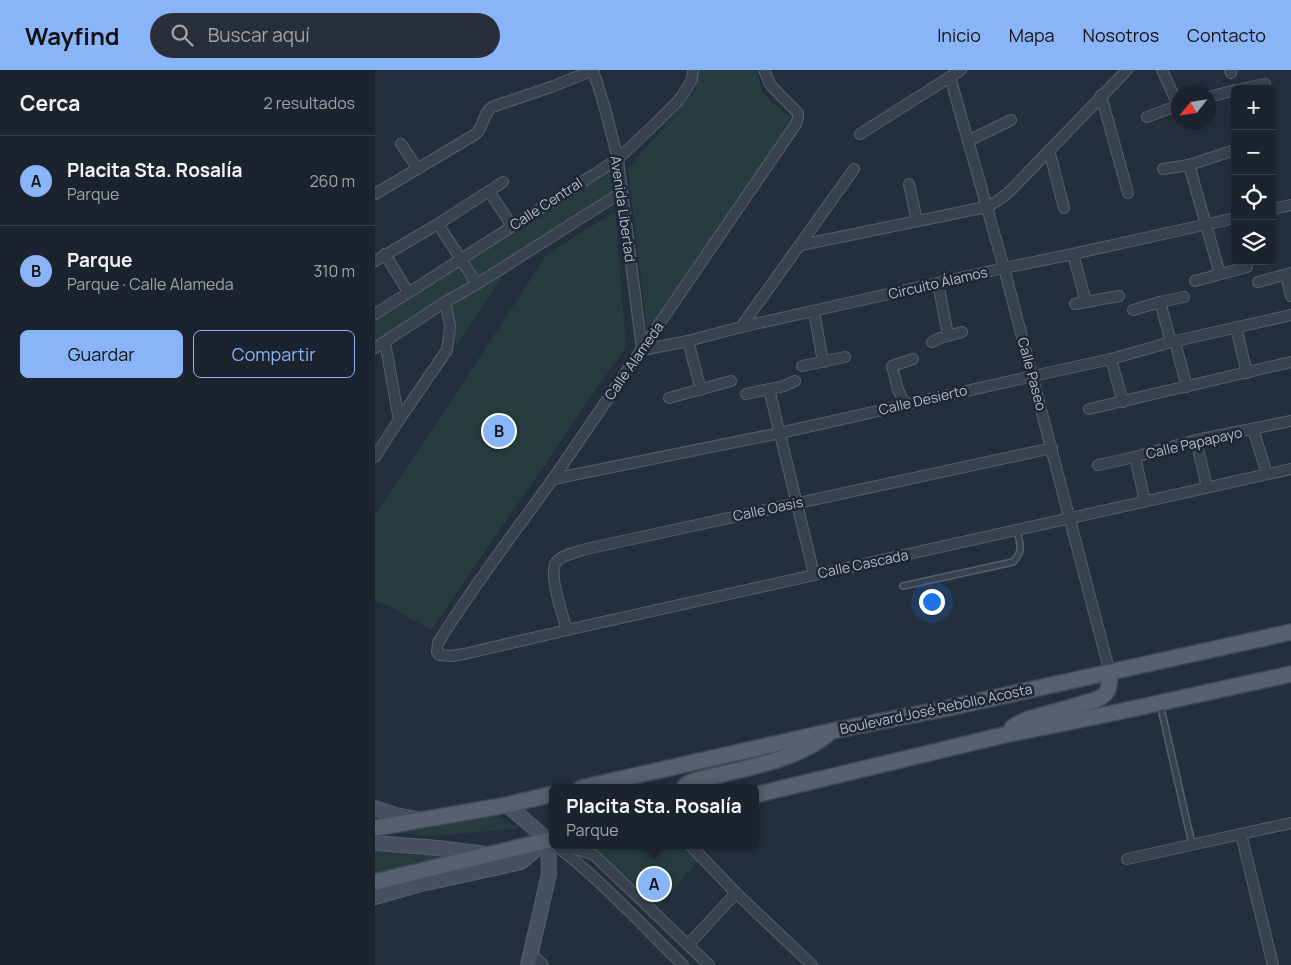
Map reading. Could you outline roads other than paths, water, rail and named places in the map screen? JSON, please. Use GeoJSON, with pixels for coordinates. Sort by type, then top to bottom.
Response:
{"type":"FeatureCollection","features":[{"type":"Feature","properties":{"kind":"main road","name":"Boulevard José Rebollo Acosta"},"geometry":{"type":"LineString","coordinates":[[599,784],[832,731],[948,708],[1291,632]]}},
{"type":"Feature","properties":{"kind":"main road"},"geometry":{"type":"LineString","coordinates":[[1003,735],[1026,720],[1104,696],[1108,692],[1110,673]]}},
{"type":"Feature","properties":{"kind":"main road"},"geometry":{"type":"LineString","coordinates":[[759,793],[1003,735],[1291,674]]}},
{"type":"Feature","properties":{"kind":"main road"},"geometry":{"type":"LineString","coordinates":[[687,784],[787,756],[818,742],[832,731]]}},
{"type":"Feature","properties":{"kind":"main road"},"geometry":{"type":"LineString","coordinates":[[375,828],[507,805],[549,795]]}},
{"type":"Feature","properties":{"kind":"main road"},"geometry":{"type":"LineString","coordinates":[[375,882],[487,854],[549,843]]}},
{"type":"Feature","properties":{"kind":"street","name":"Avenida Libertad"},"geometry":{"type":"LineString","coordinates":[[594,70],[618,159],[642,350]]}},
{"type":"Feature","properties":{"kind":"street"},"geometry":{"type":"LineString","coordinates":[[375,194],[476,134],[481,130],[487,112],[492,107],[594,70]]}},
{"type":"Feature","properties":{"kind":"street","name":"Calle Central"},"geometry":{"type":"LineString","coordinates":[[375,314],[618,159],[678,101],[692,79],[693,70]]}},
{"type":"Feature","properties":{"kind":"street","name":"Calle Alameda"},"geometry":{"type":"LineString","coordinates":[[437,652],[438,643],[442,637],[553,479],[796,124],[798,113],[771,84],[764,70]]}},
{"type":"Feature","properties":{"kind":"street"},"geometry":{"type":"LineString","coordinates":[[860,134],[961,70]]}},
{"type":"Feature","properties":{"kind":"street"},"geometry":{"type":"LineString","coordinates":[[801,245],[986,207],[995,203],[1003,198],[1127,70]]}},
{"type":"Feature","properties":{"kind":"street"},"geometry":{"type":"LineString","coordinates":[[1162,70],[1171,90]]}},
{"type":"Feature","properties":{"kind":"street","name":"Calle Paseo"},"geometry":{"type":"LineString","coordinates":[[950,77],[1033,376],[1110,673]]}},
{"type":"Feature","properties":{"kind":"street"},"geometry":{"type":"LineString","coordinates":[[1260,85],[1265,84]]}},
{"type":"Feature","properties":{"kind":"street"},"geometry":{"type":"LineString","coordinates":[[1216,95],[1231,91]]}},
{"type":"Feature","properties":{"kind":"street"},"geometry":{"type":"LineString","coordinates":[[1101,95],[1128,193]]}},
{"type":"Feature","properties":{"kind":"street"},"geometry":{"type":"LineString","coordinates":[[1147,117],[1171,108]]}},
{"type":"Feature","properties":{"kind":"street"},"geometry":{"type":"LineString","coordinates":[[968,141],[1011,120]]}},
{"type":"Feature","properties":{"kind":"street"},"geometry":{"type":"LineString","coordinates":[[401,144],[418,169]]}},
{"type":"Feature","properties":{"kind":"street"},"geometry":{"type":"LineString","coordinates":[[1049,150],[1064,208]]}},
{"type":"Feature","properties":{"kind":"street"},"geometry":{"type":"LineString","coordinates":[[1163,169],[1189,165],[1231,151]]}},
{"type":"Feature","properties":{"kind":"street"},"geometry":{"type":"LineString","coordinates":[[1189,165],[1220,274]]}},
{"type":"Feature","properties":{"kind":"street"},"geometry":{"type":"LineString","coordinates":[[741,327],[854,170]]}},
{"type":"Feature","properties":{"kind":"street"},"geometry":{"type":"LineString","coordinates":[[375,261],[439,224],[503,182]]}},
{"type":"Feature","properties":{"kind":"street"},"geometry":{"type":"LineString","coordinates":[[909,184],[917,221]]}},
{"type":"Feature","properties":{"kind":"street"},"geometry":{"type":"LineString","coordinates":[[489,191],[512,226]]}},
{"type":"Feature","properties":{"kind":"street"},"geometry":{"type":"LineString","coordinates":[[375,348],[445,302],[477,284],[623,192]]}},
{"type":"Feature","properties":{"kind":"street"},"geometry":{"type":"LineString","coordinates":[[1276,209],[1291,205]]}},
{"type":"Feature","properties":{"kind":"street","name":"Circuito Álamos"},"geometry":{"type":"LineString","coordinates":[[642,350],[1231,219]]}},
{"type":"Feature","properties":{"kind":"street"},"geometry":{"type":"LineString","coordinates":[[439,224],[477,284]]}},
{"type":"Feature","properties":{"kind":"street"},"geometry":{"type":"LineString","coordinates":[[385,254],[408,292]]}},
{"type":"Feature","properties":{"kind":"street"},"geometry":{"type":"LineString","coordinates":[[1073,254],[1086,302]]}},
{"type":"Feature","properties":{"kind":"street"},"geometry":{"type":"LineString","coordinates":[[1195,281],[1247,267]]}},
{"type":"Feature","properties":{"kind":"street"},"geometry":{"type":"LineString","coordinates":[[1258,282],[1288,274],[1291,296]]}},
{"type":"Feature","properties":{"kind":"street"},"geometry":{"type":"LineString","coordinates":[[938,283],[948,335]]}},
{"type":"Feature","properties":{"kind":"street"},"geometry":{"type":"LineString","coordinates":[[1075,304],[1119,296]]}},
{"type":"Feature","properties":{"kind":"street"},"geometry":{"type":"LineString","coordinates":[[1133,310],[1184,297]]}},
{"type":"Feature","properties":{"kind":"street"},"geometry":{"type":"LineString","coordinates":[[375,457],[447,350],[450,326],[445,302]]}},
{"type":"Feature","properties":{"kind":"street"},"geometry":{"type":"LineString","coordinates":[[1160,302],[1187,387]]}},
{"type":"Feature","properties":{"kind":"street"},"geometry":{"type":"LineString","coordinates":[[814,311],[823,362]]}},
{"type":"Feature","properties":{"kind":"street","name":"Calle Desierto"},"geometry":{"type":"LineString","coordinates":[[553,479],[780,433],[1111,359],[1173,342],[1291,315]]}},
{"type":"Feature","properties":{"kind":"street"},"geometry":{"type":"LineString","coordinates":[[1236,328],[1247,373]]}},
{"type":"Feature","properties":{"kind":"street"},"geometry":{"type":"LineString","coordinates":[[932,342],[948,335],[962,332]]}},
{"type":"Feature","properties":{"kind":"street"},"geometry":{"type":"LineString","coordinates":[[688,341],[701,390]]}},
{"type":"Feature","properties":{"kind":"street"},"geometry":{"type":"LineString","coordinates":[[385,342],[399,420]]}},
{"type":"Feature","properties":{"kind":"street"},"geometry":{"type":"LineString","coordinates":[[802,366],[845,357]]}},
{"type":"Feature","properties":{"kind":"street"},"geometry":{"type":"LineString","coordinates":[[905,404],[898,390],[892,366],[913,359]]}},
{"type":"Feature","properties":{"kind":"street"},"geometry":{"type":"LineString","coordinates":[[1111,359],[1123,402]]}},
{"type":"Feature","properties":{"kind":"street"},"geometry":{"type":"LineString","coordinates":[[1089,409],[1291,362]]}},
{"type":"Feature","properties":{"kind":"street"},"geometry":{"type":"LineString","coordinates":[[669,398],[731,381]]}},
{"type":"Feature","properties":{"kind":"street"},"geometry":{"type":"LineString","coordinates":[[746,394],[784,386],[795,381]]}},
{"type":"Feature","properties":{"kind":"street"},"geometry":{"type":"LineString","coordinates":[[769,389],[814,574]]}},
{"type":"Feature","properties":{"kind":"street","name":"Calle Papapayo"},"geometry":{"type":"LineString","coordinates":[[1098,465],[1196,440],[1291,421]]}},
{"type":"Feature","properties":{"kind":"street"},"geometry":{"type":"LineString","coordinates":[[1253,429],[1267,474]]}},
{"type":"Feature","properties":{"kind":"street"},"geometry":{"type":"LineString","coordinates":[[1196,440],[1207,487]]}},
{"type":"Feature","properties":{"kind":"street","name":"Calle Oasis"},"geometry":{"type":"LineString","coordinates":[[567,630],[553,575],[556,561],[562,557],[586,549],[1052,448]]}},
{"type":"Feature","properties":{"kind":"street"},"geometry":{"type":"LineString","coordinates":[[1135,457],[1145,501]]}},
{"type":"Feature","properties":{"kind":"street","name":"Calle Cascada"},"geometry":{"type":"LineString","coordinates":[[437,652],[441,656],[464,654],[814,574],[1291,469]]}},
{"type":"Feature","properties":{"kind":"street"},"geometry":{"type":"LineString","coordinates":[[507,805],[549,840]]}},
{"type":"Feature","properties":{"kind":"street"},"geometry":{"type":"LineString","coordinates":[[375,808],[403,817],[423,820]]}},
{"type":"Feature","properties":{"kind":"street"},"geometry":{"type":"LineString","coordinates":[[1127,859],[1291,823]]}},
{"type":"Feature","properties":{"kind":"street"},"geometry":{"type":"LineString","coordinates":[[1241,834],[1273,965]]}},
{"type":"Feature","properties":{"kind":"street"},"geometry":{"type":"LineString","coordinates":[[375,843],[487,854]]}},
{"type":"Feature","properties":{"kind":"street"},"geometry":{"type":"LineString","coordinates":[[375,897],[417,885],[521,862],[549,844]]}},
{"type":"Feature","properties":{"kind":"street"},"geometry":{"type":"LineString","coordinates":[[543,965],[529,959],[549,874],[551,849]]}},
{"type":"Feature","properties":{"kind":"street"},"geometry":{"type":"LineString","coordinates":[[560,849],[683,965]]}},
{"type":"Feature","properties":{"kind":"street"},"geometry":{"type":"LineString","coordinates":[[577,849],[594,855],[709,965]]}},
{"type":"Feature","properties":{"kind":"street"},"geometry":{"type":"LineString","coordinates":[[694,849],[736,893],[812,965]]}},
{"type":"Feature","properties":{"kind":"street"},"geometry":{"type":"LineString","coordinates":[[688,944],[736,893]]}},
{"type":"Feature","properties":{"kind":"lane"},"geometry":{"type":"LineString","coordinates":[[903,586],[1013,562],[1019,555],[1020,546],[1017,530]]}},
{"type":"Feature","properties":{"kind":"lane"},"geometry":{"type":"LineString","coordinates":[[1159,703],[1192,844]]}},
{"type":"Feature","properties":{"kind":"place","name":"Parque"},"geometry":{"type":"Point","coordinates":[499,431]}},
{"type":"Feature","properties":{"kind":"place","name":"Placita Sta. Rosalía"},"geometry":{"type":"Point","coordinates":[654,884]}}]}
